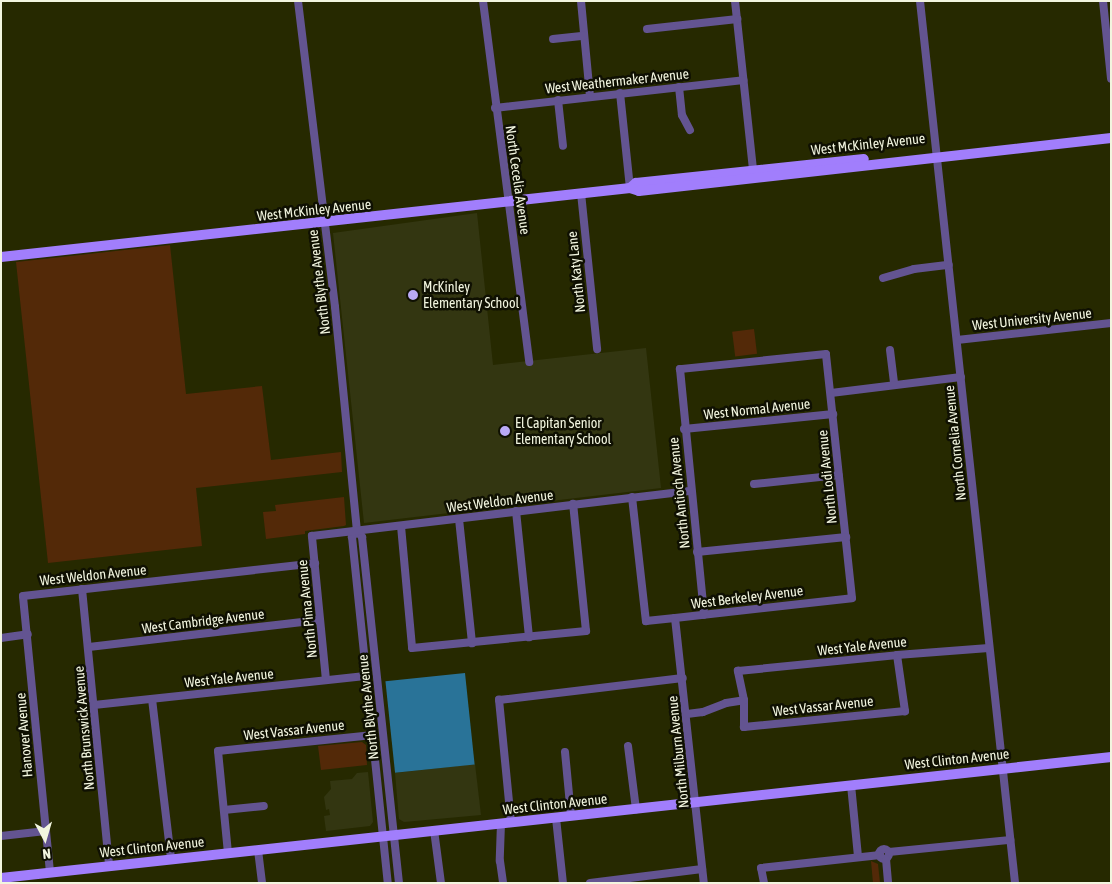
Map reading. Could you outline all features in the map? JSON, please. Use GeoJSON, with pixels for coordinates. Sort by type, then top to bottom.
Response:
{"type":"FeatureCollection","features":[{"type":"Feature","properties":{"kind":"main road","name":"West McKinley Avenue"},"geometry":{"type":"LineString","coordinates":[[1,257],[324,223],[581,193],[630,188],[639,191],[1111,132]]}},
{"type":"Feature","properties":{"kind":"main road","name":"West McKinley Avenue"},"geometry":{"type":"LineString","coordinates":[[630,188],[636,183],[753,170],[1111,138]]}},
{"type":"Feature","properties":{"kind":"main road","name":"West Clinton Avenue"},"geometry":{"type":"LineString","coordinates":[[1,878],[1111,757]]}},
{"type":"Feature","properties":{"kind":"street","name":"North Blythe Avenue"},"geometry":{"type":"LineString","coordinates":[[298,1],[346,412],[357,530],[362,537],[389,836],[388,883]]}},
{"type":"Feature","properties":{"kind":"street","name":"North Cecelia Avenue"},"geometry":{"type":"LineString","coordinates":[[483,1],[495,108],[529,362]]}},
{"type":"Feature","properties":{"kind":"street"},"geometry":{"type":"LineString","coordinates":[[580,1],[590,96]]}},
{"type":"Feature","properties":{"kind":"street"},"geometry":{"type":"LineString","coordinates":[[735,1],[753,170]]}},
{"type":"Feature","properties":{"kind":"street","name":"North Cornelia Avenue"},"geometry":{"type":"LineString","coordinates":[[920,1],[1015,883]]}},
{"type":"Feature","properties":{"kind":"street"},"geometry":{"type":"LineString","coordinates":[[1102,1],[1108,29],[1111,79]]}},
{"type":"Feature","properties":{"kind":"street"},"geometry":{"type":"LineString","coordinates":[[646,29],[736,19]]}},
{"type":"Feature","properties":{"kind":"street"},"geometry":{"type":"LineString","coordinates":[[553,39],[584,36]]}},
{"type":"Feature","properties":{"kind":"street","name":"West Weathermaker Avenue"},"geometry":{"type":"LineString","coordinates":[[495,108],[743,80]]}},
{"type":"Feature","properties":{"kind":"street"},"geometry":{"type":"LineString","coordinates":[[679,87],[682,115],[690,130]]}},
{"type":"Feature","properties":{"kind":"street"},"geometry":{"type":"LineString","coordinates":[[620,93],[630,188]]}},
{"type":"Feature","properties":{"kind":"street"},"geometry":{"type":"LineString","coordinates":[[558,100],[563,146]]}},
{"type":"Feature","properties":{"kind":"street","name":"North Katy Lane"},"geometry":{"type":"LineString","coordinates":[[581,193],[597,348]]}},
{"type":"Feature","properties":{"kind":"street"},"geometry":{"type":"LineString","coordinates":[[883,278],[914,269],[949,265]]}},
{"type":"Feature","properties":{"kind":"street","name":"West University Avenue"},"geometry":{"type":"LineString","coordinates":[[957,340],[1111,323]]}},
{"type":"Feature","properties":{"kind":"street"},"geometry":{"type":"LineString","coordinates":[[890,350],[894,385]]}},
{"type":"Feature","properties":{"kind":"street","name":"North Lodi Avenue"},"geometry":{"type":"LineString","coordinates":[[680,368],[826,354],[852,598]]}},
{"type":"Feature","properties":{"kind":"street","name":"North Antioch Avenue"},"geometry":{"type":"LineString","coordinates":[[680,368],[684,429],[704,615]]}},
{"type":"Feature","properties":{"kind":"street"},"geometry":{"type":"LineString","coordinates":[[831,393],[961,377]]}},
{"type":"Feature","properties":{"kind":"street","name":"West Normal Avenue"},"geometry":{"type":"LineString","coordinates":[[684,429],[833,414]]}},
{"type":"Feature","properties":{"kind":"street"},"geometry":{"type":"LineString","coordinates":[[754,484],[839,475]]}},
{"type":"Feature","properties":{"kind":"street","name":"West Weldon Avenue"},"geometry":{"type":"LineString","coordinates":[[312,536],[573,504],[691,492]]}},
{"type":"Feature","properties":{"kind":"street","name":"West Berkeley Avenue"},"geometry":{"type":"LineString","coordinates":[[632,498],[646,621],[852,598]]}},
{"type":"Feature","properties":{"kind":"street"},"geometry":{"type":"LineString","coordinates":[[401,526],[412,648],[586,631],[573,504]]}},
{"type":"Feature","properties":{"kind":"street"},"geometry":{"type":"LineString","coordinates":[[516,511],[529,636]]}},
{"type":"Feature","properties":{"kind":"street"},"geometry":{"type":"LineString","coordinates":[[459,519],[472,643]]}},
{"type":"Feature","properties":{"kind":"street","name":"North Blythe Avenue"},"geometry":{"type":"LineString","coordinates":[[357,530],[352,537],[373,735],[389,836],[399,883]]}},
{"type":"Feature","properties":{"kind":"street","name":"North Pima Avenue"},"geometry":{"type":"LineString","coordinates":[[312,536],[326,680]]}},
{"type":"Feature","properties":{"kind":"street"},"geometry":{"type":"LineString","coordinates":[[697,552],[846,537]]}},
{"type":"Feature","properties":{"kind":"street","name":"West Weldon Avenue"},"geometry":{"type":"LineString","coordinates":[[24,596],[315,563]]}},
{"type":"Feature","properties":{"kind":"street","name":"North Brunswick Avenue"},"geometry":{"type":"LineString","coordinates":[[82,589],[109,865]]}},
{"type":"Feature","properties":{"kind":"street","name":"Hanover Avenue"},"geometry":{"type":"LineString","coordinates":[[24,596],[50,872]]}},
{"type":"Feature","properties":{"kind":"street","name":"North Milburn Avenue"},"geometry":{"type":"LineString","coordinates":[[675,618],[704,883]]}},
{"type":"Feature","properties":{"kind":"street","name":"West Cambridge Avenue"},"geometry":{"type":"LineString","coordinates":[[89,648],[319,620]]}},
{"type":"Feature","properties":{"kind":"street"},"geometry":{"type":"LineString","coordinates":[[1,638],[28,634]]}},
{"type":"Feature","properties":{"kind":"street","name":"West Yale Avenue"},"geometry":{"type":"LineString","coordinates":[[744,700],[738,671],[989,648]]}},
{"type":"Feature","properties":{"kind":"street","name":"West Vassar Avenue"},"geometry":{"type":"LineString","coordinates":[[744,700],[744,727],[904,711],[897,655]]}},
{"type":"Feature","properties":{"kind":"street","name":"West Yale Avenue"},"geometry":{"type":"LineString","coordinates":[[94,706],[367,676]]}},
{"type":"Feature","properties":{"kind":"street"},"geometry":{"type":"LineString","coordinates":[[503,883],[500,861],[506,822],[499,700],[683,678]]}},
{"type":"Feature","properties":{"kind":"street"},"geometry":{"type":"LineString","coordinates":[[152,699],[171,858]]}},
{"type":"Feature","properties":{"kind":"street"},"geometry":{"type":"LineString","coordinates":[[687,714],[704,712],[726,703],[744,700]]}},
{"type":"Feature","properties":{"kind":"street","name":"West Vassar Avenue"},"geometry":{"type":"LineString","coordinates":[[224,810],[218,751],[373,735]]}},
{"type":"Feature","properties":{"kind":"street"},"geometry":{"type":"LineString","coordinates":[[628,746],[636,809]]}},
{"type":"Feature","properties":{"kind":"street"},"geometry":{"type":"LineString","coordinates":[[565,752],[572,816]]}},
{"type":"Feature","properties":{"kind":"street"},"geometry":{"type":"LineString","coordinates":[[851,784],[858,857]]}},
{"type":"Feature","properties":{"kind":"street"},"geometry":{"type":"LineString","coordinates":[[228,853],[224,810],[264,806]]}},
{"type":"Feature","properties":{"kind":"street"},"geometry":{"type":"LineString","coordinates":[[556,818],[563,883]]}},
{"type":"Feature","properties":{"kind":"street"},"geometry":{"type":"LineString","coordinates":[[434,830],[441,883]]}},
{"type":"Feature","properties":{"kind":"street"},"geometry":{"type":"LineString","coordinates":[[1,836],[46,831]]}},
{"type":"Feature","properties":{"kind":"street"},"geometry":{"type":"LineString","coordinates":[[764,883],[761,868],[1010,840]]}},
{"type":"Feature","properties":{"kind":"street"},"geometry":{"type":"LineString","coordinates":[[258,850],[262,883]]}},
{"type":"Feature","properties":{"kind":"street"},"geometry":{"type":"LineString","coordinates":[[885,855],[888,883]]}},
{"type":"Feature","properties":{"kind":"street"},"geometry":{"type":"LineString","coordinates":[[590,883],[702,869]]}},
{"type":"Feature","properties":{"kind":"shaded area","name":"El Capitan Senior Elementary School"},"geometry":{"type":"Polygon","coordinates":[[[477,213],[493,365],[646,348],[661,488],[364,523],[333,233],[477,213]]]}},
{"type":"Feature","properties":{"kind":"shaded area"},"geometry":{"type":"Polygon","coordinates":[[[170,245],[186,394],[262,386],[271,460],[341,452],[342,472],[196,488],[202,546],[48,563],[16,262],[170,245]]]}},
{"type":"Feature","properties":{"kind":"shaded area"},"geometry":{"type":"Polygon","coordinates":[[[754,329],[757,354],[735,356],[732,332],[754,329]]]}},
{"type":"Feature","properties":{"kind":"shaded area"},"geometry":{"type":"Polygon","coordinates":[[[344,497],[346,525],[305,531],[305,534],[266,539],[263,512],[276,511],[275,505],[344,497]]]}},
{"type":"Feature","properties":{"kind":"shaded area"},"geometry":{"type":"Polygon","coordinates":[[[362,742],[366,745],[367,765],[321,770],[318,746],[362,742]]]}},
{"type":"Feature","properties":{"kind":"shaded area"},"geometry":{"type":"Polygon","coordinates":[[[475,764],[481,815],[404,822],[399,819],[395,773],[475,764]]]}},
{"type":"Feature","properties":{"kind":"shaded area"},"geometry":{"type":"Polygon","coordinates":[[[368,772],[373,822],[370,826],[326,831],[324,816],[330,815],[329,809],[326,810],[324,797],[331,789],[330,781],[352,779],[357,773],[368,772]]]}},
{"type":"Feature","properties":{"kind":"shaded area"},"geometry":{"type":"Polygon","coordinates":[[[871,861],[878,864],[880,883],[873,883],[871,861]]]}},
{"type":"Feature","properties":{"kind":"water"},"geometry":{"type":"Polygon","coordinates":[[[465,673],[475,764],[395,773],[385,681],[465,673]]]}},
{"type":"Feature","properties":{"kind":"place","name":"McKinley Elementary School"},"geometry":{"type":"Point","coordinates":[413,295]}},
{"type":"Feature","properties":{"kind":"place","name":"El Capitan Senior Elementary School"},"geometry":{"type":"Point","coordinates":[505,431]}}]}
